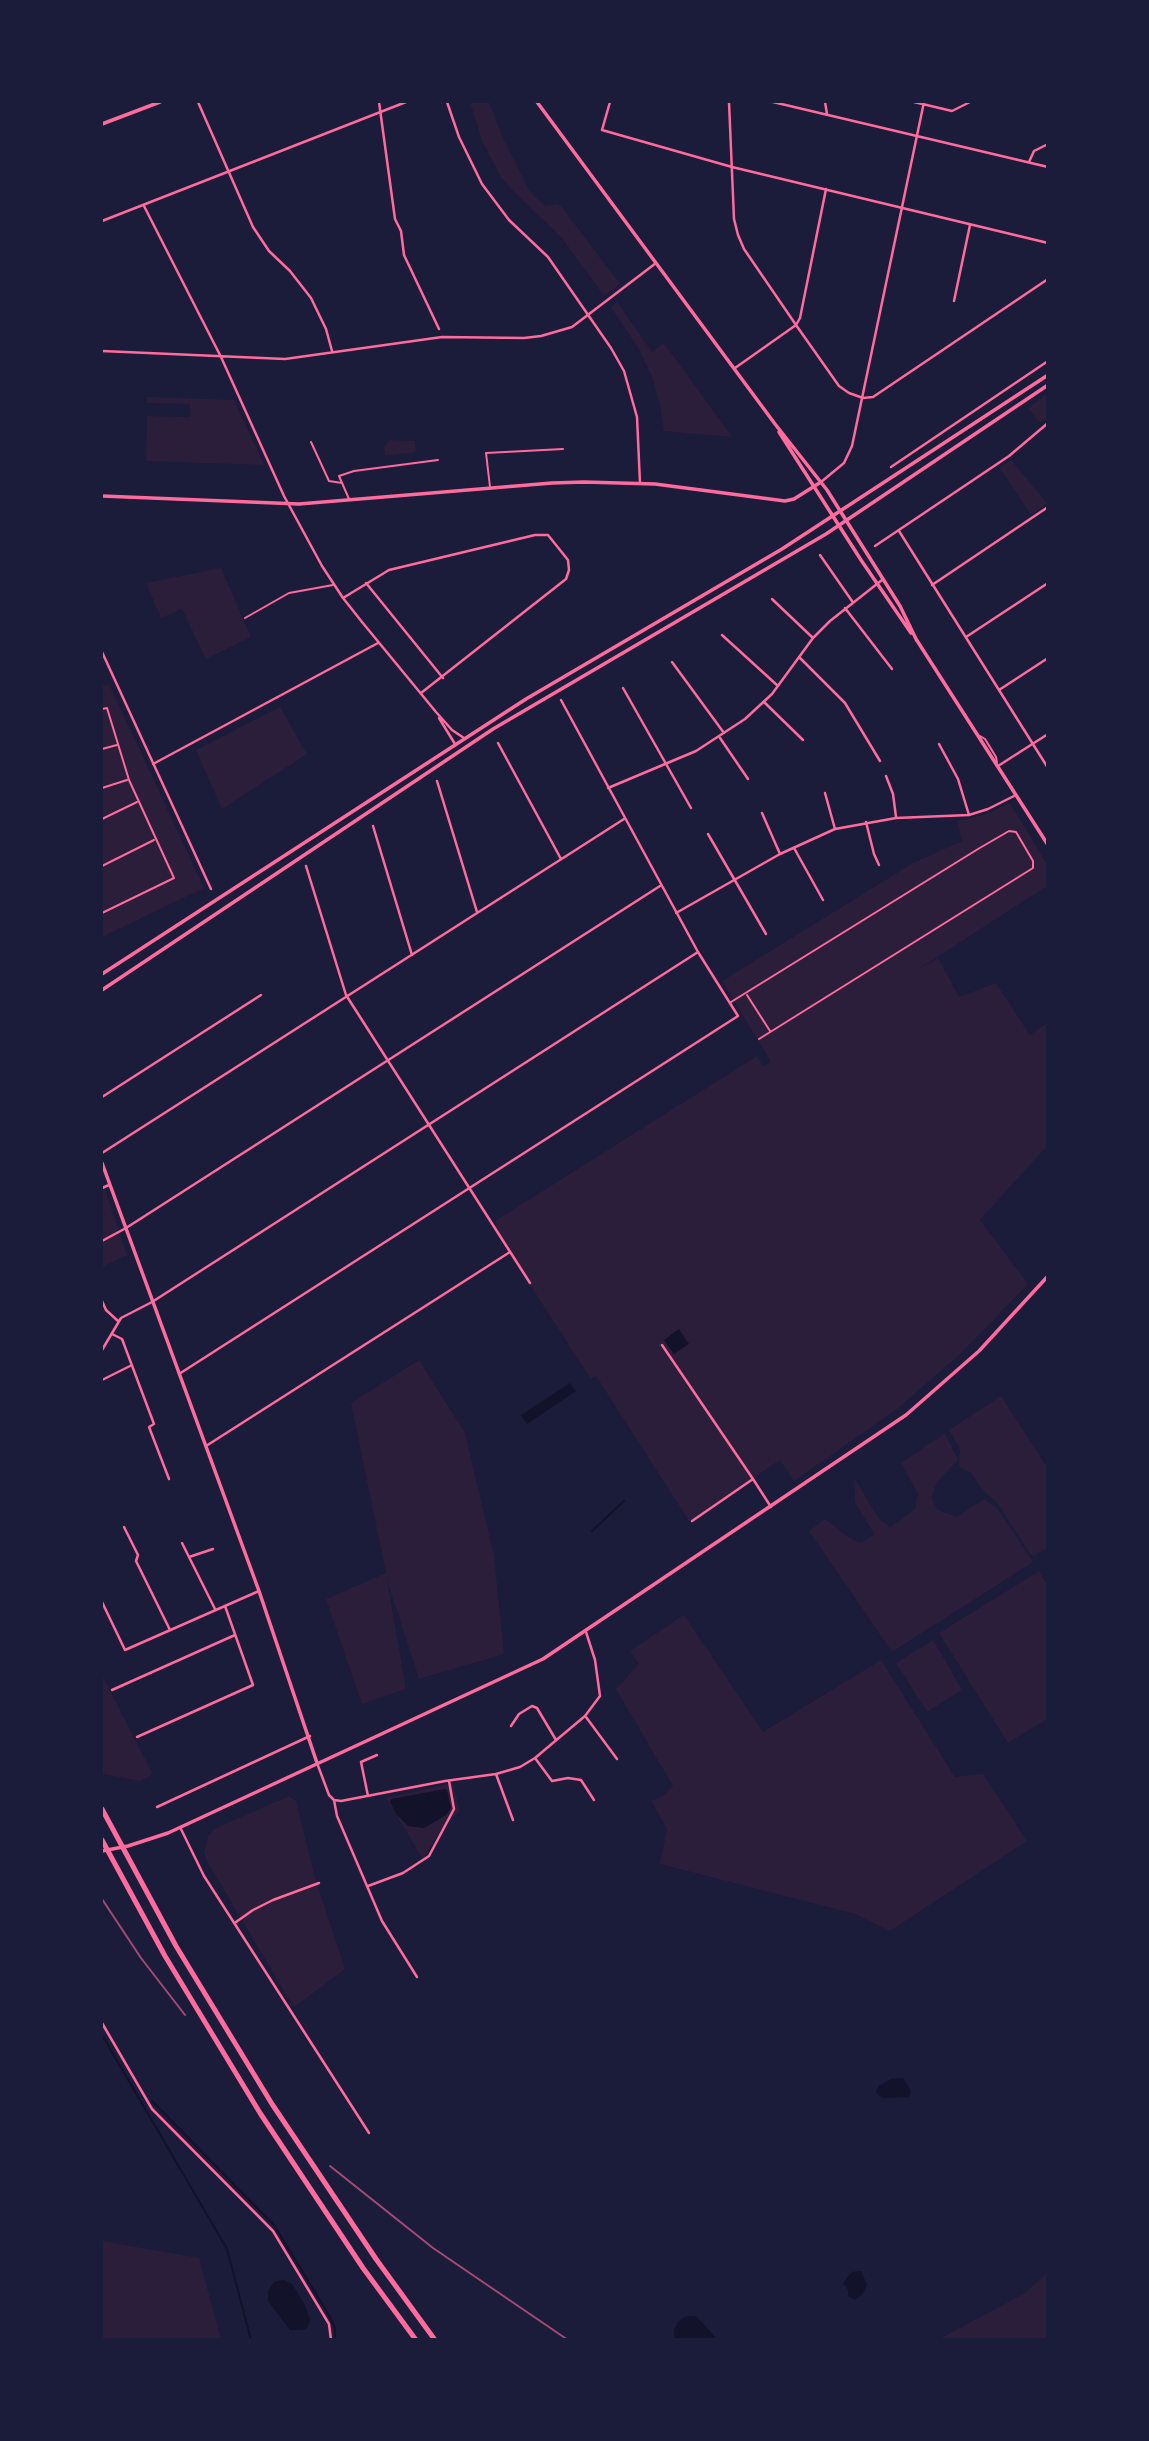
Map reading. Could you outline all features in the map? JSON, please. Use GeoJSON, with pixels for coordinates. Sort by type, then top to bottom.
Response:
{"type":"FeatureCollection","features":[{"type":"Feature","properties":{"kind":"highway"},"geometry":{"type":"LineString","coordinates":[[102,1809],[176,1946],[272,2104],[376,2259],[435,2340]]}},
{"type":"Feature","properties":{"kind":"highway"},"geometry":{"type":"LineString","coordinates":[[102,1840],[165,1956],[260,2113],[363,2268],[416,2340]]}},
{"type":"Feature","properties":{"kind":"street"},"geometry":{"type":"LineString","coordinates":[[102,124],[160,102]]}},
{"type":"Feature","properties":{"kind":"street"},"geometry":{"type":"LineString","coordinates":[[198,102],[260,238],[311,298],[326,329],[332,351]]}},
{"type":"Feature","properties":{"kind":"street"},"geometry":{"type":"LineString","coordinates":[[379,102],[395,219],[401,231],[404,255],[439,328]]}},
{"type":"Feature","properties":{"kind":"street"},"geometry":{"type":"LineString","coordinates":[[102,221],[406,102]]}},
{"type":"Feature","properties":{"kind":"street"},"geometry":{"type":"LineString","coordinates":[[447,102],[459,137],[482,184],[509,220],[548,257],[611,348],[632,394],[639,441],[640,483]]}},
{"type":"Feature","properties":{"kind":"street"},"geometry":{"type":"LineString","coordinates":[[537,102],[775,424],[821,482],[884,579],[917,641]]}},
{"type":"Feature","properties":{"kind":"street"},"geometry":{"type":"LineString","coordinates":[[610,102],[602,130],[732,167],[1048,243]]}},
{"type":"Feature","properties":{"kind":"street"},"geometry":{"type":"LineString","coordinates":[[729,102],[734,219],[738,235],[744,249],[796,325],[839,386],[849,393],[863,398],[873,397],[1048,279]]}},
{"type":"Feature","properties":{"kind":"street"},"geometry":{"type":"LineString","coordinates":[[774,102],[1048,167]]}},
{"type":"Feature","properties":{"kind":"street"},"geometry":{"type":"LineString","coordinates":[[825,102],[827,114]]}},
{"type":"Feature","properties":{"kind":"street"},"geometry":{"type":"LineString","coordinates":[[914,102],[952,111],[970,102]]}},
{"type":"Feature","properties":{"kind":"street"},"geometry":{"type":"LineString","coordinates":[[102,496],[288,504],[350,501],[552,482],[640,483],[775,501],[794,499],[821,482],[849,456],[924,103]]}},
{"type":"Feature","properties":{"kind":"street"},"geometry":{"type":"LineString","coordinates":[[1029,162],[1034,151],[1048,144]]}},
{"type":"Feature","properties":{"kind":"street"},"geometry":{"type":"LineString","coordinates":[[734,369],[796,325],[800,318],[826,189]]}},
{"type":"Feature","properties":{"kind":"street"},"geometry":{"type":"LineString","coordinates":[[144,206],[221,357],[288,504],[334,585],[436,712],[452,730],[464,738]]}},
{"type":"Feature","properties":{"kind":"street"},"geometry":{"type":"LineString","coordinates":[[954,301],[970,225]]}},
{"type":"Feature","properties":{"kind":"street"},"geometry":{"type":"LineString","coordinates":[[102,351],[285,359],[442,337],[541,336],[572,327],[656,263]]}},
{"type":"Feature","properties":{"kind":"street"},"geometry":{"type":"LineString","coordinates":[[891,467],[1048,361]]}},
{"type":"Feature","properties":{"kind":"street"},"geometry":{"type":"LineString","coordinates":[[102,974],[464,738],[833,516],[1048,374]]}},
{"type":"Feature","properties":{"kind":"street"},"geometry":{"type":"LineString","coordinates":[[102,990],[494,729],[839,525],[1048,385]]}},
{"type":"Feature","properties":{"kind":"street"},"geometry":{"type":"LineString","coordinates":[[875,546],[1009,456],[1048,423]]}},
{"type":"Feature","properties":{"kind":"street"},"geometry":{"type":"LineString","coordinates":[[775,424],[1048,845]]}},
{"type":"Feature","properties":{"kind":"street"},"geometry":{"type":"LineString","coordinates":[[932,585],[1048,507]]}},
{"type":"Feature","properties":{"kind":"street"},"geometry":{"type":"LineString","coordinates":[[899,531],[1048,768]]}},
{"type":"Feature","properties":{"kind":"street"},"geometry":{"type":"LineString","coordinates":[[343,598],[388,570],[535,535],[548,535],[554,542],[568,560],[570,567],[566,579],[421,693]]}},
{"type":"Feature","properties":{"kind":"street"},"geometry":{"type":"LineString","coordinates":[[820,555],[853,601]]}},
{"type":"Feature","properties":{"kind":"street"},"geometry":{"type":"LineString","coordinates":[[608,788],[666,764],[725,734],[764,702],[813,638],[845,607],[884,579]]}},
{"type":"Feature","properties":{"kind":"street"},"geometry":{"type":"LineString","coordinates":[[366,583],[443,678]]}},
{"type":"Feature","properties":{"kind":"street"},"geometry":{"type":"LineString","coordinates":[[966,637],[1048,583]]}},
{"type":"Feature","properties":{"kind":"street"},"geometry":{"type":"LineString","coordinates":[[772,599],[813,638]]}},
{"type":"Feature","properties":{"kind":"street"},"geometry":{"type":"LineString","coordinates":[[845,607],[892,669]]}},
{"type":"Feature","properties":{"kind":"street"},"geometry":{"type":"LineString","coordinates":[[722,635],[778,686]]}},
{"type":"Feature","properties":{"kind":"street"},"geometry":{"type":"LineString","coordinates":[[153,764],[379,642]]}},
{"type":"Feature","properties":{"kind":"street"},"geometry":{"type":"LineString","coordinates":[[102,652],[211,889]]}},
{"type":"Feature","properties":{"kind":"street"},"geometry":{"type":"LineString","coordinates":[[799,657],[845,703],[880,761]]}},
{"type":"Feature","properties":{"kind":"street"},"geometry":{"type":"LineString","coordinates":[[999,690],[1048,658]]}},
{"type":"Feature","properties":{"kind":"street"},"geometry":{"type":"LineString","coordinates":[[673,662],[725,734]]}},
{"type":"Feature","properties":{"kind":"street"},"geometry":{"type":"LineString","coordinates":[[622,688],[691,808]]}},
{"type":"Feature","properties":{"kind":"street"},"geometry":{"type":"LineString","coordinates":[[179,1374],[738,1016],[676,913],[561,700]]}},
{"type":"Feature","properties":{"kind":"street"},"geometry":{"type":"LineString","coordinates":[[764,702],[803,740]]}},
{"type":"Feature","properties":{"kind":"street"},"geometry":{"type":"LineString","coordinates":[[436,712],[455,744]]}},
{"type":"Feature","properties":{"kind":"street"},"geometry":{"type":"LineString","coordinates":[[997,765],[1048,734]]}},
{"type":"Feature","properties":{"kind":"street"},"geometry":{"type":"LineString","coordinates":[[719,738],[748,779]]}},
{"type":"Feature","properties":{"kind":"street"},"geometry":{"type":"LineString","coordinates":[[498,743],[561,859]]}},
{"type":"Feature","properties":{"kind":"street"},"geometry":{"type":"LineString","coordinates":[[939,744],[958,779],[969,815]]}},
{"type":"Feature","properties":{"kind":"street"},"geometry":{"type":"LineString","coordinates":[[886,776],[893,794],[896,818]]}},
{"type":"Feature","properties":{"kind":"street"},"geometry":{"type":"LineString","coordinates":[[436,781],[477,913]]}},
{"type":"Feature","properties":{"kind":"street"},"geometry":{"type":"LineString","coordinates":[[825,793],[835,829]]}},
{"type":"Feature","properties":{"kind":"street"},"geometry":{"type":"LineString","coordinates":[[676,913],[793,847],[835,829],[896,818],[969,815],[1016,795]]}},
{"type":"Feature","properties":{"kind":"street"},"geometry":{"type":"LineString","coordinates":[[762,813],[780,854]]}},
{"type":"Feature","properties":{"kind":"street"},"geometry":{"type":"LineString","coordinates":[[102,1153],[625,818]]}},
{"type":"Feature","properties":{"kind":"street"},"geometry":{"type":"LineString","coordinates":[[866,822],[879,865]]}},
{"type":"Feature","properties":{"kind":"street"},"geometry":{"type":"LineString","coordinates":[[373,825],[412,956]]}},
{"type":"Feature","properties":{"kind":"street"},"geometry":{"type":"LineString","coordinates":[[708,834],[766,934]]}},
{"type":"Feature","properties":{"kind":"street"},"geometry":{"type":"LineString","coordinates":[[793,847],[823,900]]}},
{"type":"Feature","properties":{"kind":"street"},"geometry":{"type":"LineString","coordinates":[[306,866],[347,997],[530,1283]]}},
{"type":"Feature","properties":{"kind":"street"},"geometry":{"type":"LineString","coordinates":[[102,1241],[661,886]]}},
{"type":"Feature","properties":{"kind":"street"},"geometry":{"type":"LineString","coordinates":[[102,1350],[118,1321],[698,952]]}},
{"type":"Feature","properties":{"kind":"street"},"geometry":{"type":"LineString","coordinates":[[102,1097],[261,995]]}},
{"type":"Feature","properties":{"kind":"street"},"geometry":{"type":"LineString","coordinates":[[102,1163],[259,1591],[317,1763],[329,1795],[334,1800],[338,1819],[382,1921],[417,1978]]}},
{"type":"Feature","properties":{"kind":"street"},"geometry":{"type":"LineString","coordinates":[[102,1188],[109,1185]]}},
{"type":"Feature","properties":{"kind":"street"},"geometry":{"type":"LineString","coordinates":[[206,1446],[510,1252]]}},
{"type":"Feature","properties":{"kind":"street"},"geometry":{"type":"LineString","coordinates":[[102,1851],[146,1840],[180,1827],[544,1659],[906,1415],[979,1351],[1048,1276]]}},
{"type":"Feature","properties":{"kind":"street"},"geometry":{"type":"LineString","coordinates":[[102,1301],[109,1314],[118,1321]]}},
{"type":"Feature","properties":{"kind":"street"},"geometry":{"type":"LineString","coordinates":[[111,1334],[122,1339],[154,1423],[149,1427],[169,1479]]}},
{"type":"Feature","properties":{"kind":"street"},"geometry":{"type":"LineString","coordinates":[[662,1345],[771,1507]]}},
{"type":"Feature","properties":{"kind":"street"},"geometry":{"type":"LineString","coordinates":[[102,1380],[132,1365]]}},
{"type":"Feature","properties":{"kind":"street"},"geometry":{"type":"LineString","coordinates":[[692,1521],[753,1479]]}},
{"type":"Feature","properties":{"kind":"street"},"geometry":{"type":"LineString","coordinates":[[124,1527],[138,1555],[136,1561],[170,1630]]}},
{"type":"Feature","properties":{"kind":"street"},"geometry":{"type":"LineString","coordinates":[[182,1543],[216,1609]]}},
{"type":"Feature","properties":{"kind":"street"},"geometry":{"type":"LineString","coordinates":[[189,1558],[213,1549]]}},
{"type":"Feature","properties":{"kind":"street"},"geometry":{"type":"LineString","coordinates":[[102,1602],[125,1650],[259,1591]]}},
{"type":"Feature","properties":{"kind":"street"},"geometry":{"type":"LineString","coordinates":[[136,1737],[253,1685],[225,1606]]}},
{"type":"Feature","properties":{"kind":"street"},"geometry":{"type":"LineString","coordinates":[[334,1800],[496,1774],[520,1767],[535,1758],[585,1716],[600,1696],[591,1642],[586,1632]]}},
{"type":"Feature","properties":{"kind":"street"},"geometry":{"type":"LineString","coordinates":[[112,1690],[235,1635]]}},
{"type":"Feature","properties":{"kind":"street"},"geometry":{"type":"LineString","coordinates":[[511,1726],[519,1714],[532,1706],[537,1708],[556,1740]]}},
{"type":"Feature","properties":{"kind":"street"},"geometry":{"type":"LineString","coordinates":[[585,1716],[617,1759]]}},
{"type":"Feature","properties":{"kind":"street"},"geometry":{"type":"LineString","coordinates":[[157,1807],[310,1736]]}},
{"type":"Feature","properties":{"kind":"street"},"geometry":{"type":"LineString","coordinates":[[368,1796],[361,1762],[377,1755]]}},
{"type":"Feature","properties":{"kind":"street"},"geometry":{"type":"LineString","coordinates":[[535,1758],[552,1781],[568,1778],[581,1780],[594,1800]]}},
{"type":"Feature","properties":{"kind":"street"},"geometry":{"type":"LineString","coordinates":[[496,1774],[513,1820]]}},
{"type":"Feature","properties":{"kind":"street"},"geometry":{"type":"LineString","coordinates":[[368,1886],[403,1873],[429,1856],[454,1809],[449,1780]]}},
{"type":"Feature","properties":{"kind":"street"},"geometry":{"type":"LineString","coordinates":[[180,1827],[205,1876],[369,2133]]}},
{"type":"Feature","properties":{"kind":"street"},"geometry":{"type":"LineString","coordinates":[[236,1922],[273,1900],[319,1883]]}},
{"type":"Feature","properties":{"kind":"street"},"geometry":{"type":"LineString","coordinates":[[102,2023],[152,2109],[273,2231],[329,2324],[331,2340]]}},
{"type":"Feature","properties":{"kind":"lane"},"geometry":{"type":"LineString","coordinates":[[311,442],[329,481],[343,484]]}},
{"type":"Feature","properties":{"kind":"lane"},"geometry":{"type":"LineString","coordinates":[[490,488],[486,453],[564,449]]}},
{"type":"Feature","properties":{"kind":"lane"},"geometry":{"type":"LineString","coordinates":[[350,501],[339,476],[354,471],[438,460]]}},
{"type":"Feature","properties":{"kind":"lane"},"geometry":{"type":"LineString","coordinates":[[245,618],[289,593],[334,585]]}},
{"type":"Feature","properties":{"kind":"lane"},"geometry":{"type":"LineString","coordinates":[[102,709],[107,708],[137,802],[174,878],[102,913]]}},
{"type":"Feature","properties":{"kind":"lane"},"geometry":{"type":"LineString","coordinates":[[102,749],[117,745]]}},
{"type":"Feature","properties":{"kind":"lane"},"geometry":{"type":"LineString","coordinates":[[102,788],[129,780]]}},
{"type":"Feature","properties":{"kind":"lane"},"geometry":{"type":"LineString","coordinates":[[102,819],[137,802]]}},
{"type":"Feature","properties":{"kind":"lane"},"geometry":{"type":"LineString","coordinates":[[730,1003],[1009,831],[1016,832],[1033,860],[1032,869],[760,1039]]}},
{"type":"Feature","properties":{"kind":"lane"},"geometry":{"type":"LineString","coordinates":[[102,866],[156,840]]}},
{"type":"Feature","properties":{"kind":"lane"},"geometry":{"type":"LineString","coordinates":[[746,993],[771,1032]]}},
{"type":"Feature","properties":{"kind":"shaded area"},"geometry":{"type":"Polygon","coordinates":[[[470,102],[489,102],[503,138],[530,192],[545,206],[561,206],[620,284],[604,296],[562,238],[501,177],[482,141],[470,102]]]}},
{"type":"Feature","properties":{"kind":"shaded area"},"geometry":{"type":"Polygon","coordinates":[[[617,302],[652,352],[664,343],[732,437],[664,431],[652,377],[639,349],[611,307],[617,302]]]}},
{"type":"Feature","properties":{"kind":"shaded area"},"geometry":{"type":"Polygon","coordinates":[[[1047,394],[1047,418],[1042,422],[1038,421],[1028,408],[1047,394]]]}},
{"type":"Feature","properties":{"kind":"shaded area"},"geometry":{"type":"Polygon","coordinates":[[[147,397],[234,400],[264,465],[146,461],[147,416],[190,417],[190,404],[147,403],[147,397]]]}},
{"type":"Feature","properties":{"kind":"shaded area"},"geometry":{"type":"Polygon","coordinates":[[[390,440],[415,441],[416,452],[385,456],[384,447],[390,440]]]}},
{"type":"Feature","properties":{"kind":"shaded area"},"geometry":{"type":"Polygon","coordinates":[[[1011,460],[1047,503],[1031,515],[1000,468],[1011,460]]]}},
{"type":"Feature","properties":{"kind":"shaded area"},"geometry":{"type":"Polygon","coordinates":[[[221,568],[251,637],[206,659],[182,609],[161,618],[146,583],[221,568]]]}},
{"type":"Feature","properties":{"kind":"shaded area"},"geometry":{"type":"Polygon","coordinates":[[[109,684],[204,888],[102,937],[102,686],[109,684]]]}},
{"type":"Feature","properties":{"kind":"shaded area"},"geometry":{"type":"Polygon","coordinates":[[[280,707],[307,754],[222,809],[196,750],[280,707]]]}},
{"type":"Feature","properties":{"kind":"shaded area"},"geometry":{"type":"Polygon","coordinates":[[[1010,803],[1047,864],[1047,886],[917,970],[938,958],[959,997],[996,983],[1030,1035],[1047,1023],[1047,1146],[980,1220],[1028,1284],[958,1356],[897,1409],[836,1452],[794,1481],[780,1460],[689,1521],[596,1376],[591,1379],[493,1228],[498,1225],[495,1221],[757,1056],[763,1066],[771,1062],[722,981],[913,863],[962,841],[957,821],[986,814],[1010,803]]]}},
{"type":"Feature","properties":{"kind":"shaded area"},"geometry":{"type":"Polygon","coordinates":[[[102,1181],[127,1255],[102,1267],[102,1181]]]}},
{"type":"Feature","properties":{"kind":"shaded area"},"geometry":{"type":"Polygon","coordinates":[[[679,1329],[689,1344],[674,1354],[664,1340],[679,1329]]]}},
{"type":"Feature","properties":{"kind":"shaded area"},"geometry":{"type":"Polygon","coordinates":[[[419,1360],[465,1433],[494,1556],[504,1654],[419,1679],[387,1580],[406,1689],[362,1704],[326,1599],[386,1573],[351,1403],[419,1360]]]}},
{"type":"Feature","properties":{"kind":"shaded area"},"geometry":{"type":"Polygon","coordinates":[[[570,1383],[576,1391],[527,1424],[521,1415],[570,1383]]]}},
{"type":"Feature","properties":{"kind":"shaded area"},"geometry":{"type":"Polygon","coordinates":[[[1001,1396],[1047,1467],[1047,1548],[1034,1556],[1030,1554],[997,1502],[986,1494],[971,1473],[959,1467],[960,1450],[949,1430],[1001,1396]]]}},
{"type":"Feature","properties":{"kind":"shaded area"},"geometry":{"type":"Polygon","coordinates":[[[945,1433],[958,1460],[937,1482],[931,1497],[937,1509],[956,1517],[984,1499],[997,1508],[1033,1562],[892,1652],[809,1531],[825,1519],[859,1542],[874,1534],[855,1502],[854,1477],[879,1519],[890,1527],[902,1519],[915,1509],[918,1494],[901,1463],[945,1433]]]}},
{"type":"Feature","properties":{"kind":"shaded area"},"geometry":{"type":"Polygon","coordinates":[[[1039,1571],[1047,1584],[1047,1719],[1008,1743],[939,1633],[1039,1571]]]}},
{"type":"Feature","properties":{"kind":"shaded area"},"geometry":{"type":"Polygon","coordinates":[[[684,1615],[763,1732],[881,1660],[955,1777],[983,1774],[1027,1841],[890,1931],[855,1914],[660,1864],[667,1829],[651,1801],[663,1796],[673,1786],[616,1689],[639,1664],[630,1651],[684,1615]]]}},
{"type":"Feature","properties":{"kind":"shaded area"},"geometry":{"type":"Polygon","coordinates":[[[933,1640],[962,1690],[927,1712],[896,1663],[933,1640]]]}},
{"type":"Feature","properties":{"kind":"shaded area"},"geometry":{"type":"Polygon","coordinates":[[[102,1675],[153,1774],[140,1781],[102,1774],[102,1675]]]}},
{"type":"Feature","properties":{"kind":"shaded area"},"geometry":{"type":"Polygon","coordinates":[[[453,1783],[460,1811],[454,1817],[449,1817],[423,1859],[386,1798],[453,1783]]]}},
{"type":"Feature","properties":{"kind":"shaded area"},"geometry":{"type":"Polygon","coordinates":[[[445,1789],[451,1808],[446,1815],[424,1828],[408,1826],[396,1814],[390,1802],[391,1799],[445,1789]]]}},
{"type":"Feature","properties":{"kind":"shaded area"},"geometry":{"type":"Polygon","coordinates":[[[289,1796],[296,1801],[315,1878],[345,1969],[296,2006],[293,2006],[204,1852],[208,1836],[214,1829],[289,1796]]]}},
{"type":"Feature","properties":{"kind":"shaded area"},"geometry":{"type":"Polygon","coordinates":[[[903,2078],[911,2091],[909,2097],[883,2098],[878,2095],[876,2091],[879,2086],[891,2079],[903,2078]]]}},
{"type":"Feature","properties":{"kind":"shaded area"},"geometry":{"type":"Polygon","coordinates":[[[102,2241],[199,2258],[221,2339],[102,2339],[102,2241]]]}},
{"type":"Feature","properties":{"kind":"shaded area"},"geometry":{"type":"Polygon","coordinates":[[[861,2271],[867,2285],[863,2294],[855,2300],[848,2296],[848,2290],[843,2283],[852,2272],[861,2271]]]}},
{"type":"Feature","properties":{"kind":"shaded area"},"geometry":{"type":"Polygon","coordinates":[[[1047,2273],[1047,2339],[939,2339],[1025,2293],[1047,2273]]]}},
{"type":"Feature","properties":{"kind":"shaded area"},"geometry":{"type":"Polygon","coordinates":[[[283,2280],[292,2284],[305,2305],[310,2320],[307,2328],[303,2330],[290,2330],[268,2301],[268,2291],[274,2282],[283,2280]]]}},
{"type":"Feature","properties":{"kind":"shaded area"},"geometry":{"type":"Polygon","coordinates":[[[686,2316],[696,2316],[717,2339],[674,2339],[678,2322],[686,2316]]]}},
{"type":"Feature","properties":{"kind":"waterway"},"geometry":{"type":"LineString","coordinates":[[592,1531],[624,1501]]}},
{"type":"Feature","properties":{"kind":"waterway"},"geometry":{"type":"LineString","coordinates":[[102,2035],[227,2249],[251,2340]]}},
{"type":"Feature","properties":{"kind":"waterway"},"geometry":{"type":"LineString","coordinates":[[152,2101],[274,2225],[329,2315],[335,2328],[335,2340]]}},
{"type":"Feature","properties":{"kind":"railway"},"geometry":{"type":"LineString","coordinates":[[102,1899],[141,1958],[185,2015]]}},
{"type":"Feature","properties":{"kind":"railway"},"geometry":{"type":"LineString","coordinates":[[330,2166],[433,2248],[568,2340]]}}]}
